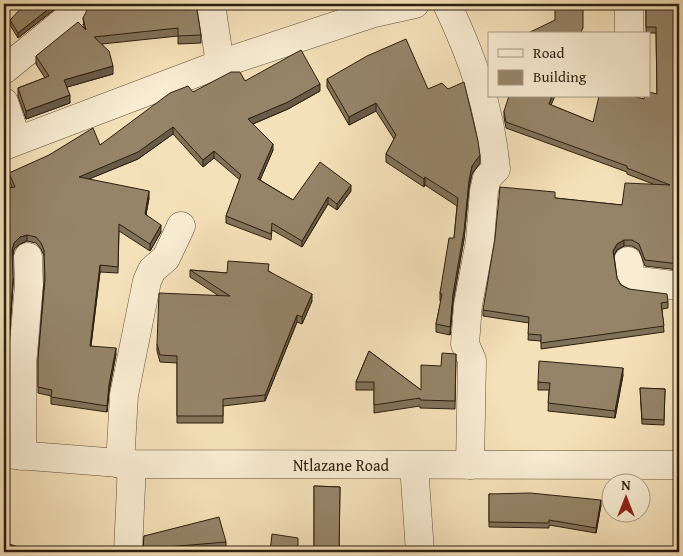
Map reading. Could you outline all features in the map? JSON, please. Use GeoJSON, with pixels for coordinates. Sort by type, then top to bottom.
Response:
{"type":"FeatureCollection","features":[{"type":"Feature","properties":{"kind":"street"},"geometry":{"type":"LineString","coordinates":[[211,4],[220,64]]}},
{"type":"Feature","properties":{"kind":"street"},"geometry":{"type":"LineString","coordinates":[[4,102],[11,143],[220,64],[376,8],[415,4]]}},
{"type":"Feature","properties":{"kind":"street"},"geometry":{"type":"LineString","coordinates":[[447,4],[468,49],[483,92],[493,136],[496,169],[487,178],[484,191],[480,241],[468,305],[466,344],[472,360],[470,465]]}},
{"type":"Feature","properties":{"kind":"street"},"geometry":{"type":"LineString","coordinates":[[628,4],[630,32]]}},
{"type":"Feature","properties":{"kind":"street"},"geometry":{"type":"LineString","coordinates":[[4,70],[73,14]]}},
{"type":"Feature","properties":{"kind":"street"},"geometry":{"type":"LineString","coordinates":[[128,552],[124,395],[147,281],[152,270],[166,258],[180,226]]}},
{"type":"Feature","properties":{"kind":"street"},"geometry":{"type":"LineString","coordinates":[[13,455],[29,285],[28,257]]}},
{"type":"Feature","properties":{"kind":"street"},"geometry":{"type":"LineString","coordinates":[[628,260],[632,280],[679,286]]}},
{"type":"Feature","properties":{"kind":"street","name":"Ntlazane Road"},"geometry":{"type":"LineString","coordinates":[[13,455],[126,464],[679,464]]}},
{"type":"Feature","properties":{"kind":"street"},"geometry":{"type":"LineString","coordinates":[[414,465],[420,552]]}},
{"type":"Feature","properties":{"kind":"building"},"geometry":{"type":"Polygon","coordinates":[[[25,4],[55,4],[18,33],[10,20],[25,4]]]}},
{"type":"Feature","properties":{"kind":"building"},"geometry":{"type":"Polygon","coordinates":[[[111,4],[196,4],[201,35],[178,36],[178,28],[94,37],[109,51],[113,66],[64,80],[70,95],[26,111],[18,88],[49,76],[36,56],[78,22],[86,30],[83,18],[88,8],[111,4]]]}},
{"type":"Feature","properties":{"kind":"building"},"geometry":{"type":"Polygon","coordinates":[[[555,4],[583,4],[583,28],[581,32],[530,32],[555,20],[555,4]]]}},
{"type":"Feature","properties":{"kind":"building"},"geometry":{"type":"Polygon","coordinates":[[[646,4],[679,4],[679,264],[645,260],[639,244],[632,240],[624,240],[617,244],[613,251],[617,278],[621,285],[629,289],[667,294],[668,302],[661,303],[664,326],[541,343],[541,335],[528,334],[529,317],[483,310],[495,238],[500,187],[555,192],[555,198],[622,205],[625,183],[670,185],[627,168],[627,166],[506,122],[504,111],[508,98],[551,98],[549,104],[593,122],[599,98],[644,99],[650,98],[650,92],[657,94],[656,27],[646,27],[646,4]]]}},
{"type":"Feature","properties":{"kind":"building"},"geometry":{"type":"Polygon","coordinates":[[[406,39],[428,89],[442,83],[448,89],[464,82],[478,141],[480,155],[472,166],[469,180],[464,231],[453,294],[450,327],[436,324],[449,238],[454,238],[458,198],[425,177],[424,179],[386,154],[396,135],[376,103],[349,117],[327,79],[367,56],[406,39]]]}},
{"type":"Feature","properties":{"kind":"building"},"geometry":{"type":"Polygon","coordinates":[[[301,50],[320,84],[288,102],[248,119],[273,144],[258,179],[293,200],[320,162],[351,185],[337,204],[328,197],[302,241],[272,223],[271,234],[226,216],[241,175],[214,151],[203,160],[173,127],[138,152],[79,177],[149,191],[145,214],[161,225],[150,244],[119,224],[118,267],[100,265],[90,346],[116,348],[107,406],[51,397],[52,390],[38,387],[38,359],[45,280],[44,250],[36,237],[27,235],[20,237],[14,243],[12,250],[13,278],[6,381],[4,380],[4,188],[15,187],[9,173],[49,155],[93,128],[100,145],[170,93],[188,86],[193,92],[231,72],[240,72],[245,81],[301,50]]]}},
{"type":"Feature","properties":{"kind":"building"},"geometry":{"type":"Polygon","coordinates":[[[228,261],[269,264],[268,271],[312,294],[302,317],[297,315],[265,395],[223,399],[223,416],[177,416],[177,356],[160,355],[157,344],[159,293],[230,296],[190,270],[227,273],[228,261]]]}},
{"type":"Feature","properties":{"kind":"building"},"geometry":{"type":"Polygon","coordinates":[[[369,351],[421,390],[421,365],[441,366],[442,353],[456,354],[455,401],[420,400],[420,398],[374,405],[374,382],[356,382],[369,351]]]}},
{"type":"Feature","properties":{"kind":"building"},"geometry":{"type":"Polygon","coordinates":[[[539,361],[623,368],[615,411],[548,403],[550,383],[538,382],[539,361]]]}},
{"type":"Feature","properties":{"kind":"building"},"geometry":{"type":"Polygon","coordinates":[[[640,388],[665,389],[664,420],[642,419],[640,388]]]}},
{"type":"Feature","properties":{"kind":"building"},"geometry":{"type":"Polygon","coordinates":[[[314,486],[340,487],[339,551],[314,551],[314,486]]]}},
{"type":"Feature","properties":{"kind":"building"},"geometry":{"type":"Polygon","coordinates":[[[530,493],[600,500],[596,528],[549,520],[549,523],[489,522],[489,494],[530,493]]]}},
{"type":"Feature","properties":{"kind":"building"},"geometry":{"type":"Polygon","coordinates":[[[219,517],[226,542],[143,549],[144,536],[219,517]]]}},
{"type":"Feature","properties":{"kind":"building"},"geometry":{"type":"Polygon","coordinates":[[[272,534],[298,538],[298,552],[270,552],[272,534]]]}},
{"type":"Feature","properties":{"kind":"building"},"geometry":{"type":"Polygon","coordinates":[[[4,542],[29,551],[36,552],[4,552],[4,542]]]}}]}
